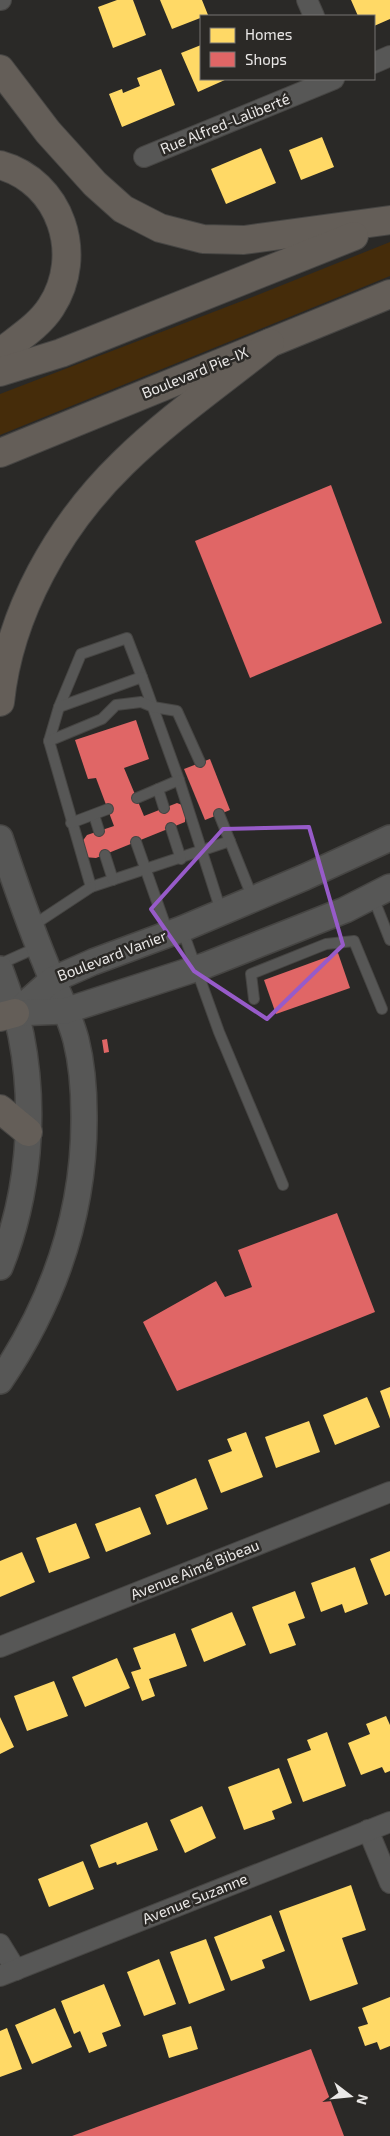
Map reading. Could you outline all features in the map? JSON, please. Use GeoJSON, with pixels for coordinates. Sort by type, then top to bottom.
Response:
{"type":"FeatureCollection","features":[{"type":"Feature","properties":{"kind":"highway"},"geometry":{"type":"LineString","coordinates":[[0,69],[48,132],[95,184],[123,209],[160,228],[203,239],[244,240],[390,221]]}},
{"type":"Feature","properties":{"kind":"highway"},"geometry":{"type":"LineString","coordinates":[[0,165],[27,178],[47,196],[61,219],[67,248],[64,279],[52,307],[42,319],[0,353]]}},
{"type":"Feature","properties":{"kind":"highway"},"geometry":{"type":"LineString","coordinates":[[0,372],[61,352],[390,221]]}},
{"type":"Feature","properties":{"kind":"highway","name":"Boulevard Pie-IX"},"geometry":{"type":"LineString","coordinates":[[0,453],[390,294]]}},
{"type":"Feature","properties":{"kind":"highway"},"geometry":{"type":"LineString","coordinates":[[0,702],[9,654],[21,618],[45,566],[78,514],[105,482],[137,449],[270,342]]}},
{"type":"Feature","properties":{"kind":"highway"},"geometry":{"type":"LineString","coordinates":[[0,1109],[28,1132]]}},
{"type":"Feature","properties":{"kind":"street"},"geometry":{"type":"LineString","coordinates":[[307,0],[314,15]]}},
{"type":"Feature","properties":{"kind":"street"},"geometry":{"type":"LineString","coordinates":[[375,63],[390,56]]}},
{"type":"Feature","properties":{"kind":"street","name":"Rue Alfred-Laliberté"},"geometry":{"type":"LineString","coordinates":[[144,157],[332,80]]}},
{"type":"Feature","properties":{"kind":"street"},"geometry":{"type":"LineString","coordinates":[[0,838],[35,936],[76,1041],[83,1086],[84,1138],[78,1198],[66,1247],[48,1295],[24,1342],[0,1381]]}},
{"type":"Feature","properties":{"kind":"street","name":"Boulevard Vanier"},"geometry":{"type":"LineString","coordinates":[[8,1015],[52,980],[93,962],[175,932],[305,877],[390,838]]}},
{"type":"Feature","properties":{"kind":"street"},"geometry":{"type":"LineString","coordinates":[[8,1015],[65,1011],[196,968],[336,913],[381,891]]}},
{"type":"Feature","properties":{"kind":"street"},"geometry":{"type":"LineString","coordinates":[[0,969],[8,1015],[23,1051],[28,1132],[25,1172],[19,1205],[0,1267]]}},
{"type":"Feature","properties":{"kind":"street","name":"Avenue Aimé Bibeau"},"geometry":{"type":"LineString","coordinates":[[0,1648],[390,1492]]}},
{"type":"Feature","properties":{"kind":"street","name":"Avenue Suzanne"},"geometry":{"type":"LineString","coordinates":[[8,1973],[390,1822]]}},
{"type":"Feature","properties":{"kind":"street"},"geometry":{"type":"LineString","coordinates":[[368,1830],[390,1883]]}},
{"type":"Feature","properties":{"kind":"street"},"geometry":{"type":"LineString","coordinates":[[0,1944],[8,1973]]}},
{"type":"Feature","properties":{"kind":"lane"},"geometry":{"type":"LineString","coordinates":[[91,888],[49,741],[59,707],[81,654],[127,638],[179,780],[222,912]]}},
{"type":"Feature","properties":{"kind":"lane"},"geometry":{"type":"LineString","coordinates":[[59,707],[142,677]]}},
{"type":"Feature","properties":{"kind":"lane"},"geometry":{"type":"LineString","coordinates":[[49,741],[102,719],[116,705],[141,702],[153,707],[177,711],[200,762]]}},
{"type":"Feature","properties":{"kind":"lane"},"geometry":{"type":"LineString","coordinates":[[136,798],[179,780]]}},
{"type":"Feature","properties":{"kind":"lane"},"geometry":{"type":"LineString","coordinates":[[158,789],[164,808]]}},
{"type":"Feature","properties":{"kind":"lane"},"geometry":{"type":"LineString","coordinates":[[71,823],[108,809]]}},
{"type":"Feature","properties":{"kind":"lane"},"geometry":{"type":"LineString","coordinates":[[219,814],[253,898]]}},
{"type":"Feature","properties":{"kind":"lane"},"geometry":{"type":"LineString","coordinates":[[94,815],[99,831]]}},
{"type":"Feature","properties":{"kind":"lane"},"geometry":{"type":"LineString","coordinates":[[171,828],[181,859]]}},
{"type":"Feature","properties":{"kind":"lane"},"geometry":{"type":"LineString","coordinates":[[0,964],[91,888],[230,841]]}},
{"type":"Feature","properties":{"kind":"lane"},"geometry":{"type":"LineString","coordinates":[[136,842],[146,870],[175,932],[196,968],[220,1032],[283,1185]]}},
{"type":"Feature","properties":{"kind":"lane"},"geometry":{"type":"LineString","coordinates":[[105,855],[113,880]]}},
{"type":"Feature","properties":{"kind":"lane"},"geometry":{"type":"LineString","coordinates":[[381,891],[390,940]]}},
{"type":"Feature","properties":{"kind":"lane"},"geometry":{"type":"LineString","coordinates":[[254,999],[252,974],[326,944],[354,941],[382,1010]]}},
{"type":"Feature","properties":{"kind":"highlighted area"},"geometry":{"type":"Polygon","coordinates":[[[309,827],[343,945],[267,1019],[194,971],[151,909],[223,829],[309,827]]]}},
{"type":"Feature","properties":{"kind":"shaded area"},"geometry":{"type":"Polygon","coordinates":[[[390,242],[390,276],[0,435],[0,394],[390,242]]]}},
{"type":"Feature","properties":{"kind":"building: Homes"},"geometry":{"type":"Polygon","coordinates":[[[117,0],[133,0],[146,35],[113,48],[98,7],[117,0]]]}},
{"type":"Feature","properties":{"kind":"building: Homes"},"geometry":{"type":"Polygon","coordinates":[[[160,0],[202,0],[208,15],[200,15],[200,18],[172,29],[160,0]]]}},
{"type":"Feature","properties":{"kind":"building: Homes"},"geometry":{"type":"Polygon","coordinates":[[[351,0],[390,0],[390,19],[375,26],[375,15],[358,15],[351,0]]]}},
{"type":"Feature","properties":{"kind":"building: Homes"},"geometry":{"type":"Polygon","coordinates":[[[200,45],[200,80],[225,80],[198,92],[181,53],[200,45]]]}},
{"type":"Feature","properties":{"kind":"building: Homes"},"geometry":{"type":"Polygon","coordinates":[[[161,69],[175,105],[122,127],[109,94],[122,89],[123,93],[140,86],[137,78],[161,69]]]}},
{"type":"Feature","properties":{"kind":"building: Homes"},"geometry":{"type":"Polygon","coordinates":[[[322,137],[334,167],[301,180],[289,150],[322,137]]]}},
{"type":"Feature","properties":{"kind":"building: Homes"},"geometry":{"type":"Polygon","coordinates":[[[261,148],[276,183],[226,204],[211,169],[261,148]]]}},
{"type":"Feature","properties":{"kind":"building: Homes"},"geometry":{"type":"Polygon","coordinates":[[[390,1387],[390,1419],[380,1391],[390,1387]]]}},
{"type":"Feature","properties":{"kind":"building: Homes"},"geometry":{"type":"Polygon","coordinates":[[[367,1397],[380,1427],[335,1445],[323,1415],[367,1397]]]}},
{"type":"Feature","properties":{"kind":"building: Homes"},"geometry":{"type":"Polygon","coordinates":[[[309,1421],[320,1452],[276,1468],[265,1437],[309,1421]]]}},
{"type":"Feature","properties":{"kind":"building: Homes"},"geometry":{"type":"Polygon","coordinates":[[[246,1432],[263,1477],[221,1493],[208,1460],[232,1451],[227,1439],[246,1432]]]}},
{"type":"Feature","properties":{"kind":"building: Homes"},"geometry":{"type":"Polygon","coordinates":[[[196,1478],[208,1509],[167,1525],[155,1495],[196,1478]]]}},
{"type":"Feature","properties":{"kind":"building: Homes"},"geometry":{"type":"Polygon","coordinates":[[[140,1507],[151,1534],[106,1552],[95,1524],[140,1507]]]}},
{"type":"Feature","properties":{"kind":"building: Homes"},"geometry":{"type":"Polygon","coordinates":[[[76,1523],[90,1558],[49,1573],[36,1538],[76,1523]]]}},
{"type":"Feature","properties":{"kind":"building: Homes"},"geometry":{"type":"Polygon","coordinates":[[[390,1551],[390,1594],[385,1596],[370,1559],[390,1551]]]}},
{"type":"Feature","properties":{"kind":"building: Homes"},"geometry":{"type":"Polygon","coordinates":[[[22,1552],[35,1582],[0,1597],[0,1561],[22,1552]]]}},
{"type":"Feature","properties":{"kind":"building: Homes"},"geometry":{"type":"Polygon","coordinates":[[[355,1567],[368,1604],[345,1613],[342,1604],[321,1612],[311,1583],[355,1567]]]}},
{"type":"Feature","properties":{"kind":"building: Homes"},"geometry":{"type":"Polygon","coordinates":[[[295,1591],[305,1618],[288,1624],[296,1645],[270,1654],[252,1607],[295,1591]]]}},
{"type":"Feature","properties":{"kind":"building: Homes"},"geometry":{"type":"Polygon","coordinates":[[[232,1612],[246,1645],[204,1662],[191,1629],[232,1612]]]}},
{"type":"Feature","properties":{"kind":"building: Homes"},"geometry":{"type":"Polygon","coordinates":[[[175,1633],[187,1666],[149,1679],[155,1696],[142,1701],[131,1672],[141,1669],[133,1648],[175,1633]]]}},
{"type":"Feature","properties":{"kind":"building: Homes"},"geometry":{"type":"Polygon","coordinates":[[[117,1658],[130,1688],[85,1707],[72,1677],[117,1658]]]}},
{"type":"Feature","properties":{"kind":"building: Homes"},"geometry":{"type":"Polygon","coordinates":[[[54,1681],[68,1716],[27,1731],[14,1696],[54,1681]]]}},
{"type":"Feature","properties":{"kind":"building: Homes"},"geometry":{"type":"Polygon","coordinates":[[[386,1716],[390,1725],[390,1771],[385,1773],[382,1767],[361,1775],[348,1743],[370,1734],[366,1724],[386,1716]]]}},
{"type":"Feature","properties":{"kind":"building: Homes"},"geometry":{"type":"Polygon","coordinates":[[[0,1717],[14,1747],[0,1754],[0,1717]]]}},
{"type":"Feature","properties":{"kind":"building: Homes"},"geometry":{"type":"Polygon","coordinates":[[[327,1732],[346,1786],[303,1802],[287,1759],[311,1750],[307,1740],[327,1732]]]}},
{"type":"Feature","properties":{"kind":"building: Homes"},"geometry":{"type":"Polygon","coordinates":[[[279,1768],[292,1803],[272,1811],[275,1819],[244,1830],[228,1787],[279,1768]]]}},
{"type":"Feature","properties":{"kind":"building: Homes"},"geometry":{"type":"Polygon","coordinates":[[[202,1806],[216,1838],[185,1853],[170,1820],[202,1806]]]}},
{"type":"Feature","properties":{"kind":"building: Homes"},"geometry":{"type":"Polygon","coordinates":[[[147,1822],[158,1850],[117,1865],[116,1862],[99,1868],[90,1845],[147,1822]]]}},
{"type":"Feature","properties":{"kind":"building: Homes"},"geometry":{"type":"Polygon","coordinates":[[[83,1861],[94,1889],[49,1907],[38,1879],[83,1861]]]}},
{"type":"Feature","properties":{"kind":"building: Homes"},"geometry":{"type":"Polygon","coordinates":[[[351,1885],[366,1930],[342,1938],[358,1984],[310,2001],[279,1911],[351,1885]]]}},
{"type":"Feature","properties":{"kind":"building: Homes"},"geometry":{"type":"Polygon","coordinates":[[[271,1915],[285,1951],[262,1960],[265,1968],[231,1981],[214,1937],[271,1915]]]}},
{"type":"Feature","properties":{"kind":"building: Homes"},"geometry":{"type":"Polygon","coordinates":[[[206,1939],[225,1990],[189,2004],[170,1952],[206,1939]]]}},
{"type":"Feature","properties":{"kind":"building: Homes"},"geometry":{"type":"Polygon","coordinates":[[[159,1959],[176,2004],[144,2016],[127,1972],[159,1959]]]}},
{"type":"Feature","properties":{"kind":"building: Homes"},"geometry":{"type":"Polygon","coordinates":[[[104,1984],[121,2026],[102,2033],[107,2046],[89,2053],[80,2031],[74,2034],[61,2001],[104,1984]]]}},
{"type":"Feature","properties":{"kind":"building: Homes"},"geometry":{"type":"Polygon","coordinates":[[[390,1997],[390,2046],[380,2050],[377,2042],[365,2046],[358,2027],[368,2024],[362,2008],[390,1997]]]}},
{"type":"Feature","properties":{"kind":"building: Homes"},"geometry":{"type":"Polygon","coordinates":[[[55,2008],[72,2047],[32,2064],[15,2025],[55,2008]]]}},
{"type":"Feature","properties":{"kind":"building: Homes"},"geometry":{"type":"Polygon","coordinates":[[[191,2026],[198,2049],[169,2058],[162,2035],[191,2026]]]}},
{"type":"Feature","properties":{"kind":"building: Homes"},"geometry":{"type":"Polygon","coordinates":[[[7,2028],[22,2069],[0,2077],[0,2031],[7,2028]]]}},
{"type":"Feature","properties":{"kind":"building: Shops"},"geometry":{"type":"Polygon","coordinates":[[[331,485],[382,623],[250,678],[195,541],[331,485]]]}},
{"type":"Feature","properties":{"kind":"building: Shops"},"geometry":{"type":"Polygon","coordinates":[[[136,720],[149,759],[124,768],[144,816],[177,803],[182,805],[185,812],[185,822],[96,858],[84,857],[79,846],[87,835],[114,826],[96,778],[88,779],[75,740],[136,720]]]}},
{"type":"Feature","properties":{"kind":"building: Shops"},"geometry":{"type":"Polygon","coordinates":[[[210,759],[230,810],[205,820],[184,769],[210,759]]]}},
{"type":"Feature","properties":{"kind":"building: Shops"},"geometry":{"type":"Polygon","coordinates":[[[338,953],[350,988],[276,1014],[264,980],[338,953]]]}},
{"type":"Feature","properties":{"kind":"building: Shops"},"geometry":{"type":"Polygon","coordinates":[[[107,1039],[109,1052],[104,1053],[102,1040],[107,1039]]]}},
{"type":"Feature","properties":{"kind":"building: Shops"},"geometry":{"type":"Polygon","coordinates":[[[337,1213],[375,1312],[177,1391],[143,1322],[216,1281],[225,1297],[252,1287],[238,1250],[337,1213]]]}},
{"type":"Feature","properties":{"kind":"building: Shops"},"geometry":{"type":"Polygon","coordinates":[[[311,2049],[344,2136],[72,2136],[311,2049]]]}}]}
